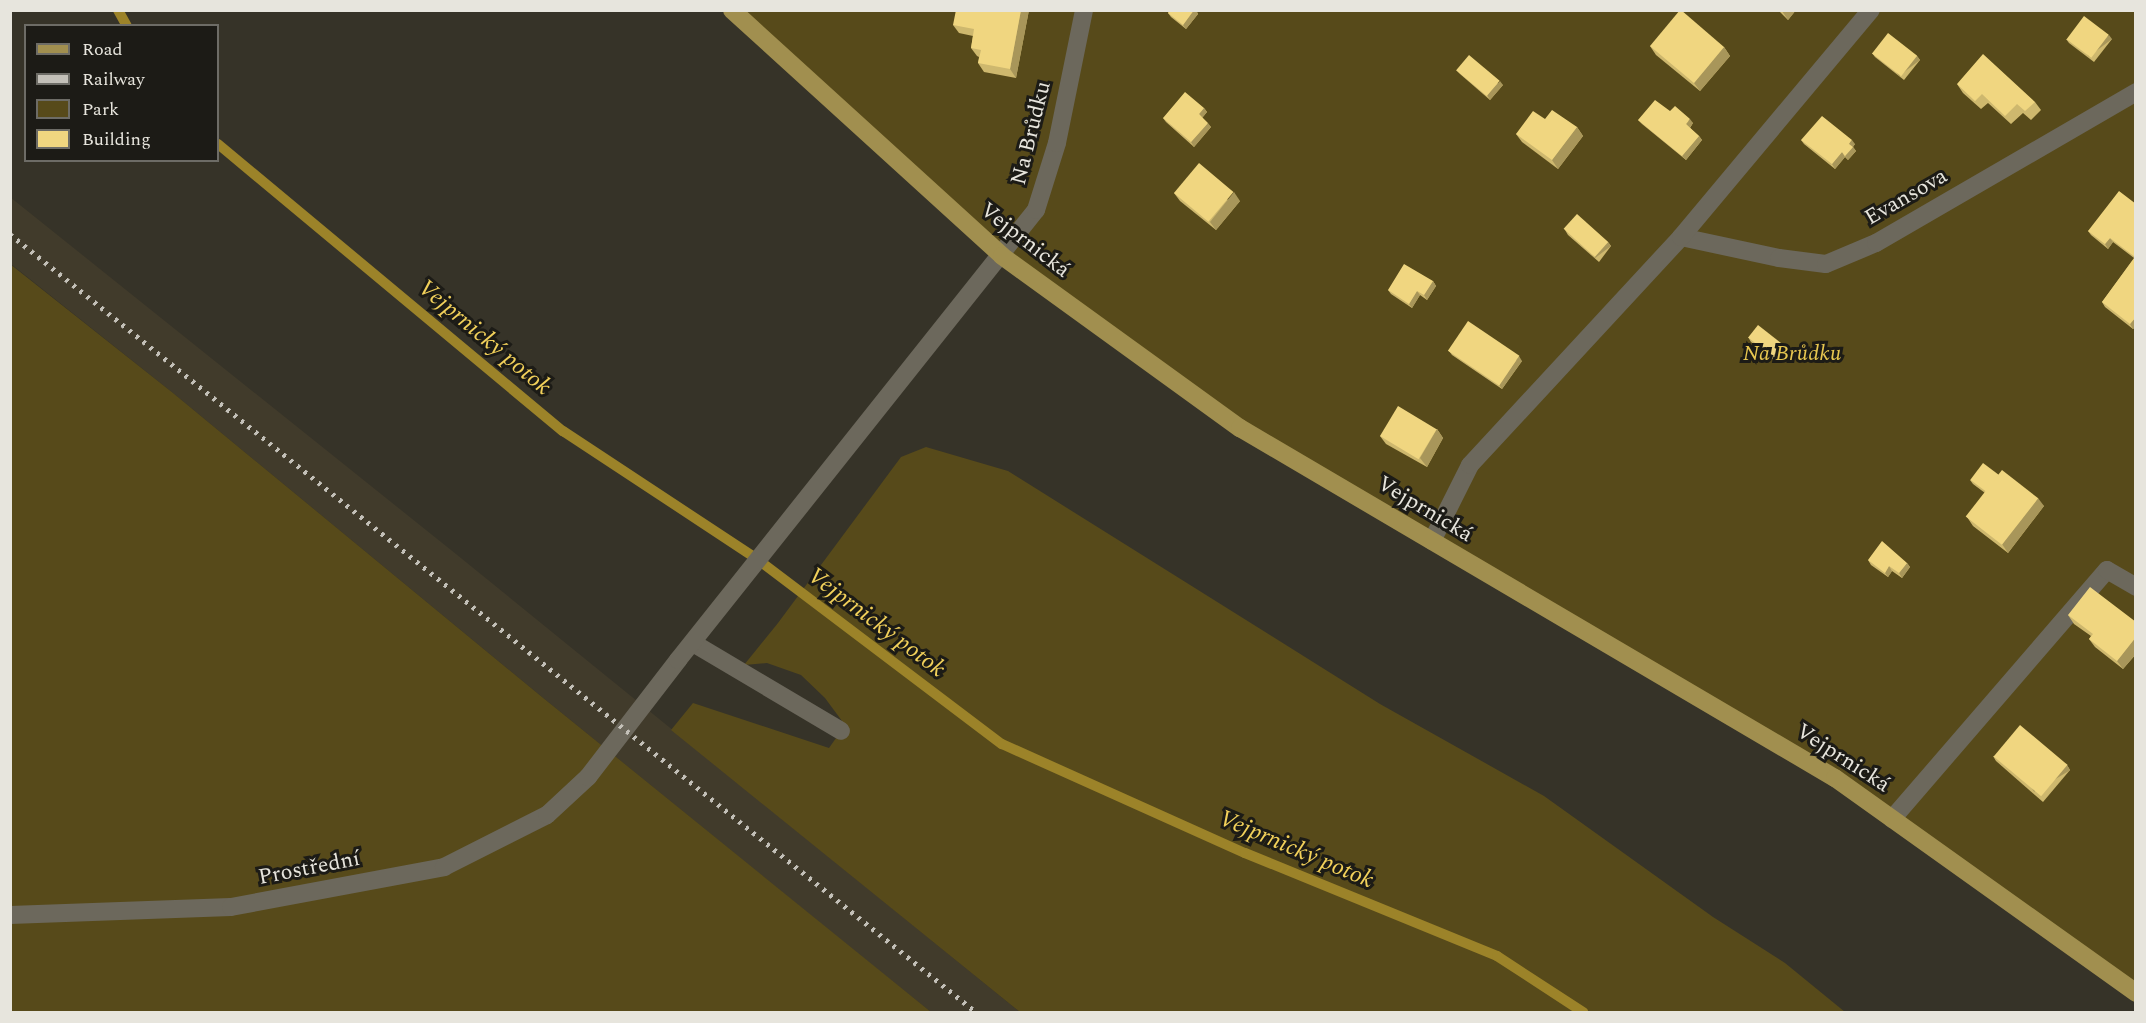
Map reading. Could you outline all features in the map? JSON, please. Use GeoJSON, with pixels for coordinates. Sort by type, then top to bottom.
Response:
{"type":"FeatureCollection","features":[{"type":"Feature","properties":{"kind":"main road","name":"Vejprnická"},"geometry":{"type":"LineString","coordinates":[[732,10],[861,131],[1002,256],[1240,428],[1835,778],[2136,993]]}},
{"type":"Feature","properties":{"kind":"street","name":"Na Brůdku"},"geometry":{"type":"LineString","coordinates":[[778,535],[1002,256],[1036,210],[1057,143],[1084,10]]}},
{"type":"Feature","properties":{"kind":"street"},"geometry":{"type":"LineString","coordinates":[[1432,541],[1470,465],[1681,237],[1870,10]]}},
{"type":"Feature","properties":{"kind":"street","name":"Evansova"},"geometry":{"type":"LineString","coordinates":[[1681,237],[1779,258],[1826,264],[1876,243],[2136,92]]}},
{"type":"Feature","properties":{"kind":"street","name":"Prostřední"},"geometry":{"type":"LineString","coordinates":[[10,915],[231,907],[444,867],[547,815],[588,777],[778,535]]}},
{"type":"Feature","properties":{"kind":"street"},"geometry":{"type":"LineString","coordinates":[[1892,819],[2107,570],[2136,587]]}},
{"type":"Feature","properties":{"kind":"street"},"geometry":{"type":"LineString","coordinates":[[693,643],[841,731]]}},
{"type":"Feature","properties":{"kind":"shaded area"},"geometry":{"type":"Polygon","coordinates":[[[10,197],[456,554],[1020,1012],[931,1012],[877,969],[173,393],[11,264],[10,197]]]}},
{"type":"Feature","properties":{"kind":"green space","name":"Na Brůdku"},"geometry":{"type":"Polygon","coordinates":[[[732,11],[2135,11],[2135,993],[1835,778],[1240,428],[1067,304],[732,11]]]}},
{"type":"Feature","properties":{"kind":"green space"},"geometry":{"type":"Polygon","coordinates":[[[10,264],[173,393],[542,697],[931,1012],[11,1012],[10,264]]]}},
{"type":"Feature","properties":{"kind":"green space"},"geometry":{"type":"Polygon","coordinates":[[[926,447],[1008,471],[1380,704],[1544,796],[1713,917],[1785,963],[1845,1012],[1020,1012],[671,730],[693,703],[829,748],[841,731],[842,721],[825,698],[801,675],[767,663],[744,665],[778,623],[901,457],[926,447]]]}},
{"type":"Feature","properties":{"kind":"building"},"geometry":{"type":"Polygon","coordinates":[[[956,10],[1021,10],[1010,69],[978,63],[981,50],[971,48],[974,29],[953,25],[956,10]]]}},
{"type":"Feature","properties":{"kind":"building"},"geometry":{"type":"Polygon","coordinates":[[[1170,10],[1194,10],[1183,25],[1168,13],[1170,10]]]}},
{"type":"Feature","properties":{"kind":"building"},"geometry":{"type":"Polygon","coordinates":[[[1680,10],[1724,47],[1694,83],[1650,46],[1680,10]]]}},
{"type":"Feature","properties":{"kind":"building"},"geometry":{"type":"Polygon","coordinates":[[[2084,16],[2109,35],[2091,58],[2067,39],[2084,16]]]}},
{"type":"Feature","properties":{"kind":"building"},"geometry":{"type":"Polygon","coordinates":[[[1888,33],[1917,56],[1901,76],[1872,53],[1888,33]]]}},
{"type":"Feature","properties":{"kind":"building"},"geometry":{"type":"Polygon","coordinates":[[[1983,54],[2035,102],[2025,111],[2017,104],[2005,116],[1982,94],[1975,101],[1957,84],[1983,54]]]}},
{"type":"Feature","properties":{"kind":"building"},"geometry":{"type":"Polygon","coordinates":[[[1469,55],[1500,81],[1487,96],[1456,70],[1469,55]]]}},
{"type":"Feature","properties":{"kind":"building"},"geometry":{"type":"Polygon","coordinates":[[[1185,92],[1204,108],[1199,114],[1208,123],[1191,142],[1163,118],[1185,92]]]}},
{"type":"Feature","properties":{"kind":"building"},"geometry":{"type":"Polygon","coordinates":[[[1655,100],[1670,111],[1675,106],[1690,119],[1686,124],[1699,136],[1682,156],[1638,120],[1655,100]]]}},
{"type":"Feature","properties":{"kind":"building"},"geometry":{"type":"Polygon","coordinates":[[[1552,110],[1577,127],[1552,160],[1516,134],[1533,111],[1545,119],[1552,110]]]}},
{"type":"Feature","properties":{"kind":"building"},"geometry":{"type":"Polygon","coordinates":[[[1822,116],[1852,140],[1849,144],[1853,147],[1845,156],[1842,152],[1832,164],[1801,140],[1822,116]]]}},
{"type":"Feature","properties":{"kind":"building"},"geometry":{"type":"Polygon","coordinates":[[[1199,163],[1233,192],[1208,222],[1174,193],[1199,163]]]}},
{"type":"Feature","properties":{"kind":"building"},"geometry":{"type":"Polygon","coordinates":[[[2119,191],[2136,204],[2136,317],[2130,324],[2102,302],[2135,257],[2110,238],[2105,244],[2088,231],[2119,191]]]}},
{"type":"Feature","properties":{"kind":"building"},"geometry":{"type":"Polygon","coordinates":[[[1577,214],[1608,242],[1595,257],[1564,229],[1577,214]]]}},
{"type":"Feature","properties":{"kind":"building"},"geometry":{"type":"Polygon","coordinates":[[[1404,264],[1433,281],[1424,295],[1417,291],[1409,304],[1388,290],[1404,264]]]}},
{"type":"Feature","properties":{"kind":"building"},"geometry":{"type":"Polygon","coordinates":[[[1468,321],[1519,356],[1499,386],[1448,351],[1468,321]]]}},
{"type":"Feature","properties":{"kind":"building"},"geometry":{"type":"Polygon","coordinates":[[[1758,325],[1782,344],[1773,357],[1748,338],[1758,325]]]}},
{"type":"Feature","properties":{"kind":"building"},"geometry":{"type":"Polygon","coordinates":[[[1398,406],[1437,429],[1419,459],[1380,436],[1398,406]]]}},
{"type":"Feature","properties":{"kind":"building"},"geometry":{"type":"Polygon","coordinates":[[[1983,463],[1999,475],[1986,492],[1970,480],[1983,463]]]}},
{"type":"Feature","properties":{"kind":"building"},"geometry":{"type":"Polygon","coordinates":[[[2002,470],[2038,498],[2002,545],[1966,516],[2002,470]]]}},
{"type":"Feature","properties":{"kind":"building"},"geometry":{"type":"Polygon","coordinates":[[[1882,541],[1907,563],[1899,573],[1889,566],[1885,573],[1868,560],[1882,541]]]}},
{"type":"Feature","properties":{"kind":"building"},"geometry":{"type":"Polygon","coordinates":[[[2090,587],[2136,622],[2136,637],[2117,661],[2089,639],[2093,634],[2068,615],[2090,587]]]}},
{"type":"Feature","properties":{"kind":"building"},"geometry":{"type":"Polygon","coordinates":[[[2020,725],[2067,765],[2041,796],[1994,756],[2020,725]]]}},
{"type":"Feature","properties":{"kind":"waterway","name":"Vejprnický potok"},"geometry":{"type":"LineString","coordinates":[[118,10],[126,24]]}},
{"type":"Feature","properties":{"kind":"waterway","name":"Vejprnický potok"},"geometry":{"type":"LineString","coordinates":[[219,145],[563,431],[757,559],[1002,744],[1245,853],[1497,956],[1583,1012]]}},
{"type":"Feature","properties":{"kind":"railway"},"geometry":{"type":"LineString","coordinates":[[10,234],[976,1012]]}}]}
